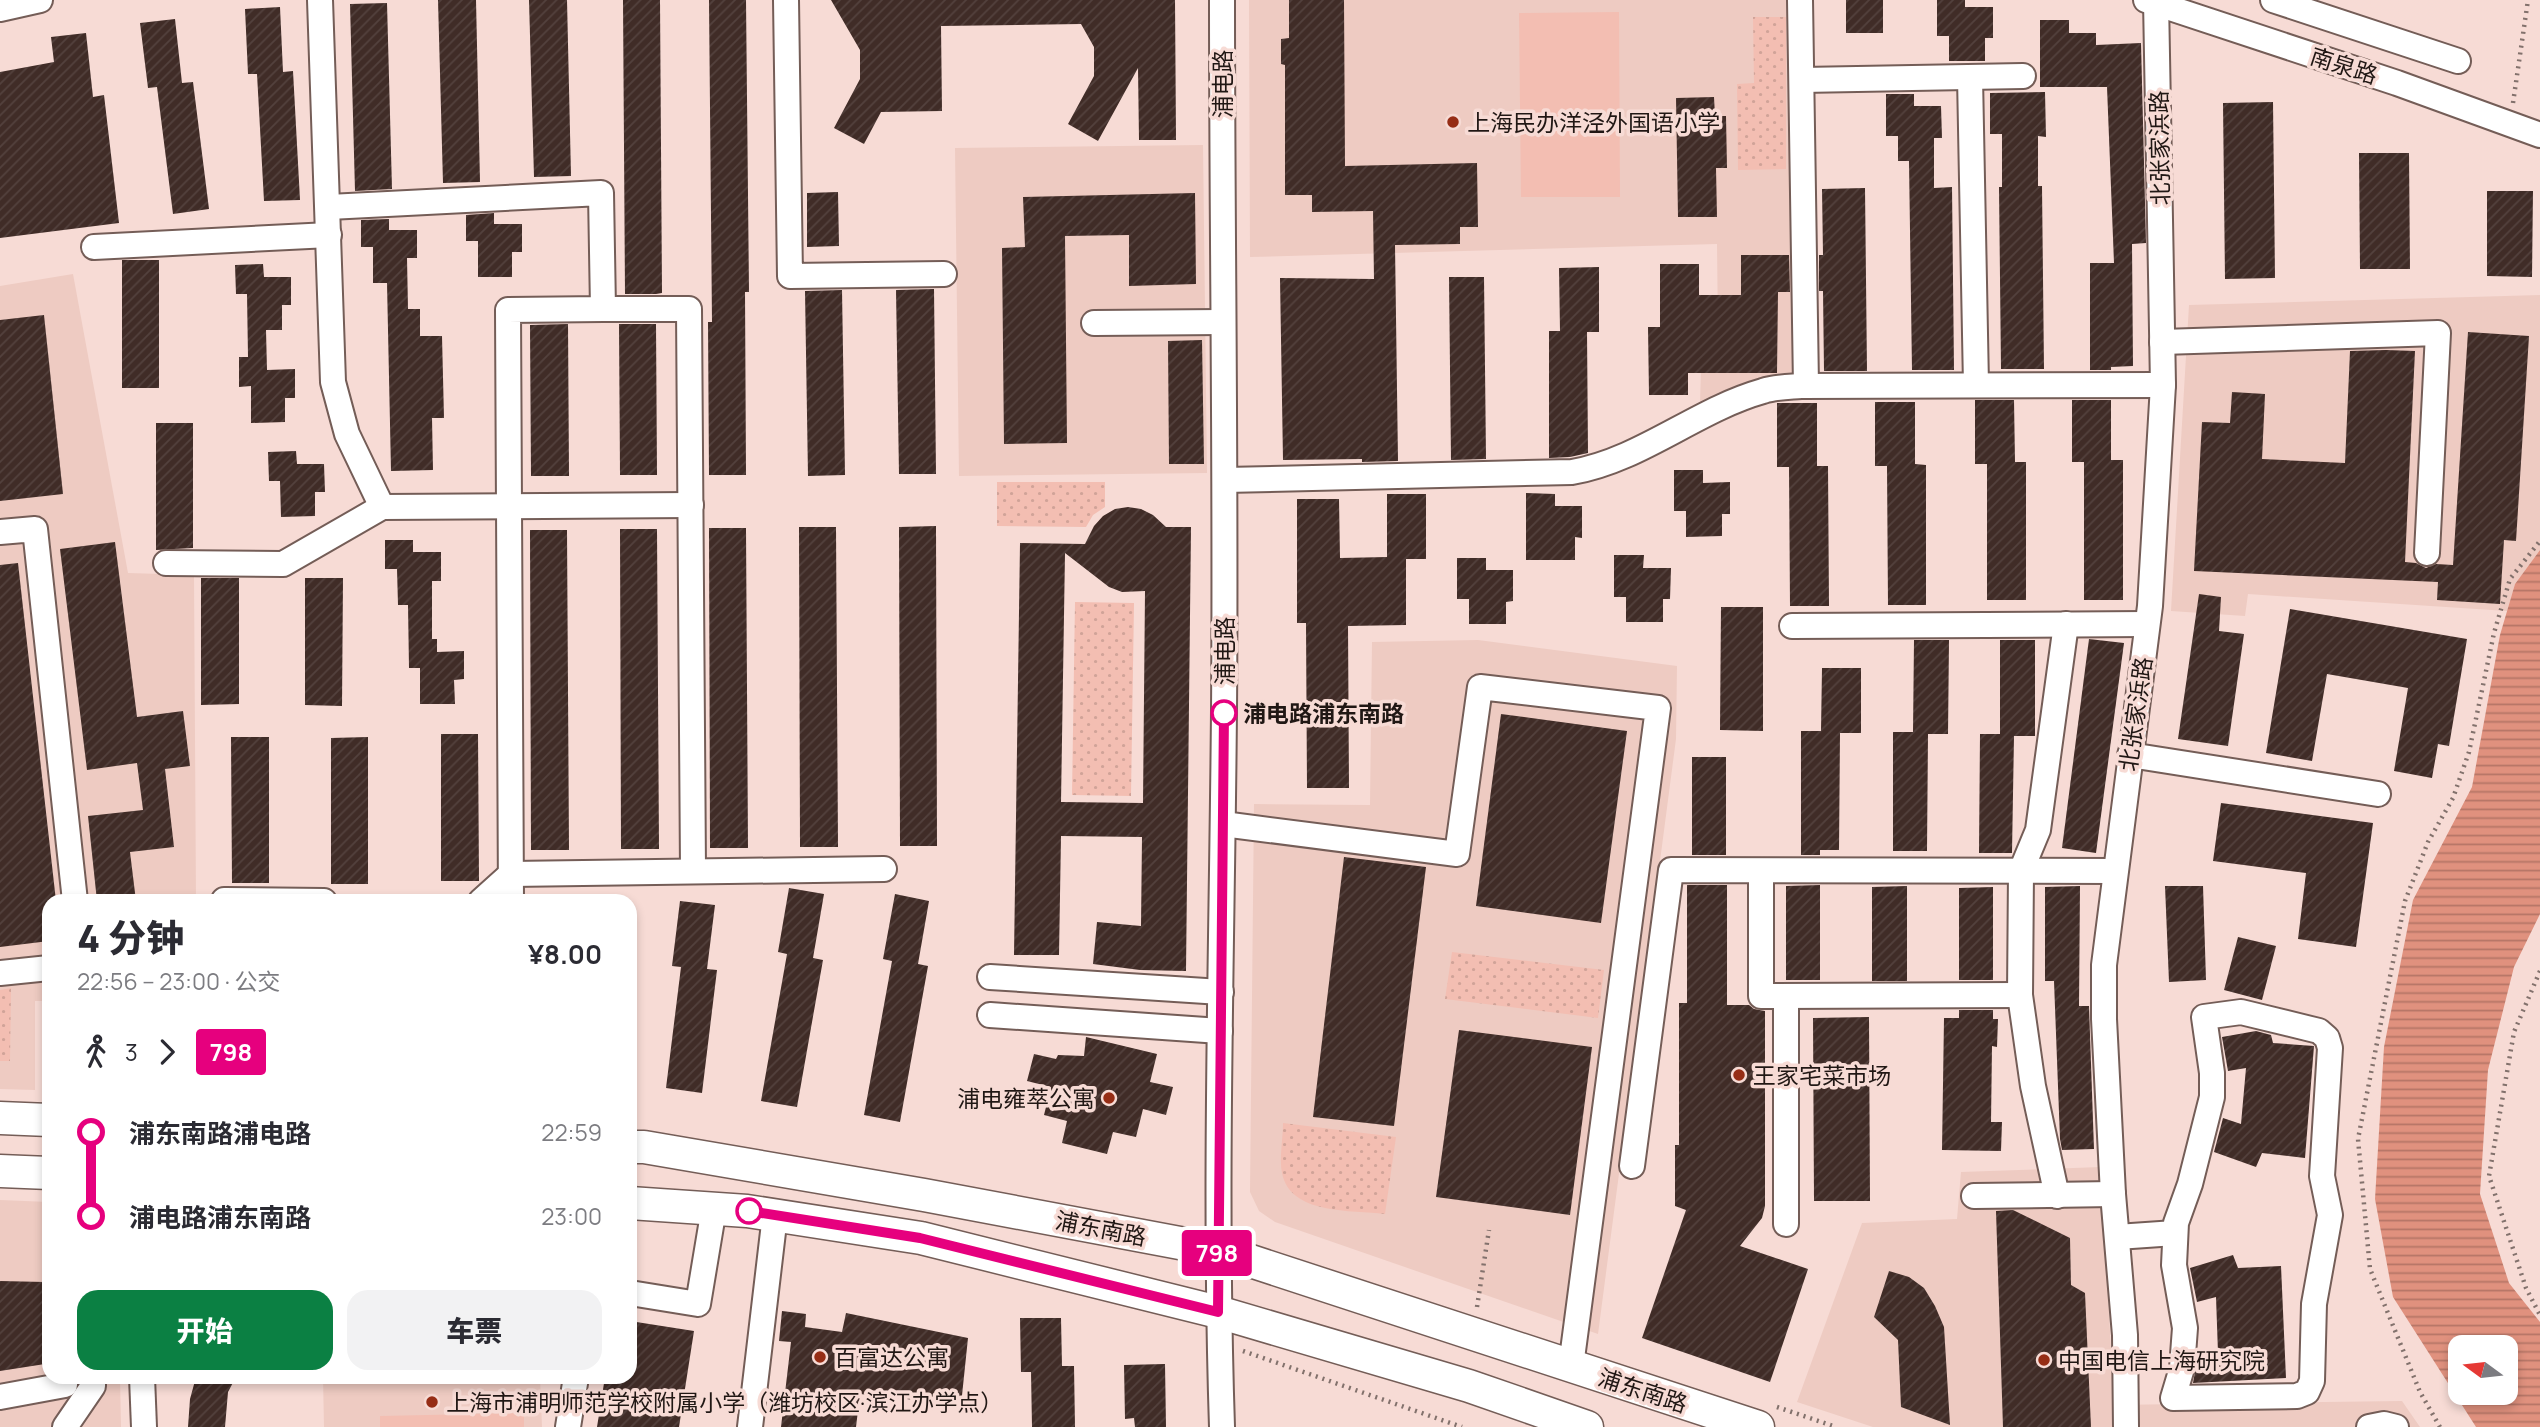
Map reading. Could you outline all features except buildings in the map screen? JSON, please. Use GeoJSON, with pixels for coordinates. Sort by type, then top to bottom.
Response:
{"type":"FeatureCollection","features":[{"type":"Feature","properties":{"kind":"main road"},"geometry":{"type":"LineString","coordinates":[[0,1118],[42,1120]]}},
{"type":"Feature","properties":{"kind":"main road","name":"浦东南路"},"geometry":{"type":"LineString","coordinates":[[637,1147],[924,1195],[1217,1250],[1758,1427]]}},
{"type":"Feature","properties":{"kind":"main road"},"geometry":{"type":"LineString","coordinates":[[0,1171],[42,1173]]}},
{"type":"Feature","properties":{"kind":"main road"},"geometry":{"type":"LineString","coordinates":[[637,1203],[775,1215],[920,1238],[1218,1328],[1469,1386],[1587,1427]]}},
{"type":"Feature","properties":{"kind":"street"},"geometry":{"type":"LineString","coordinates":[[0,9],[40,0]]}},
{"type":"Feature","properties":{"kind":"street"},"geometry":{"type":"LineString","coordinates":[[320,0],[334,382],[347,434],[382,508]]}},
{"type":"Feature","properties":{"kind":"street"},"geometry":{"type":"LineString","coordinates":[[786,0],[790,276],[944,274]]}},
{"type":"Feature","properties":{"kind":"street","name":"浦电路"},"geometry":{"type":"LineString","coordinates":[[1222,0],[1225,480],[1217,1250],[1222,1427]]}},
{"type":"Feature","properties":{"kind":"street"},"geometry":{"type":"LineString","coordinates":[[1800,0],[1806,386]]}},
{"type":"Feature","properties":{"kind":"street"},"geometry":{"type":"LineString","coordinates":[[2273,0],[2312,7],[2458,61]]}},
{"type":"Feature","properties":{"kind":"street","name":"南泉路"},"geometry":{"type":"LineString","coordinates":[[2153,1],[2398,83],[2526,130]]}},
{"type":"Feature","properties":{"kind":"street","name":"北张家浜路"},"geometry":{"type":"LineString","coordinates":[[2126,1427],[2125,1335],[2113,1194],[2104,1019],[2104,965],[2147,624],[2163,385],[2153,1]]}},
{"type":"Feature","properties":{"kind":"street"},"geometry":{"type":"LineString","coordinates":[[1802,80],[2023,75]]}},
{"type":"Feature","properties":{"kind":"street"},"geometry":{"type":"LineString","coordinates":[[1970,77],[1976,385]]}},
{"type":"Feature","properties":{"kind":"street"},"geometry":{"type":"LineString","coordinates":[[329,207],[601,193],[603,309]]}},
{"type":"Feature","properties":{"kind":"street"},"geometry":{"type":"LineString","coordinates":[[94,247],[329,235]]}},
{"type":"Feature","properties":{"kind":"street"},"geometry":{"type":"LineString","coordinates":[[511,894],[508,310],[689,309],[693,870]]}},
{"type":"Feature","properties":{"kind":"street"},"geometry":{"type":"LineString","coordinates":[[1094,323],[1222,322]]}},
{"type":"Feature","properties":{"kind":"street"},"geometry":{"type":"LineString","coordinates":[[2162,342],[2438,333],[2427,553]]}},
{"type":"Feature","properties":{"kind":"street"},"geometry":{"type":"LineString","coordinates":[[1225,480],[1572,472],[1598,468],[1729,404],[1765,390],[1806,386],[2163,385]]}},
{"type":"Feature","properties":{"kind":"street"},"geometry":{"type":"LineString","coordinates":[[166,563],[283,564],[382,508],[691,505]]}},
{"type":"Feature","properties":{"kind":"street"},"geometry":{"type":"LineString","coordinates":[[0,532],[35,529],[74,894]]}},
{"type":"Feature","properties":{"kind":"street"},"geometry":{"type":"LineString","coordinates":[[2057,1196],[2034,1086],[2020,995],[2021,871],[2038,830],[2066,624]]}},
{"type":"Feature","properties":{"kind":"street"},"geometry":{"type":"LineString","coordinates":[[1792,626],[2147,624]]}},
{"type":"Feature","properties":{"kind":"street"},"geometry":{"type":"LineString","coordinates":[[1223,824],[1457,853],[1479,687],[1658,708],[1571,1366]]}},
{"type":"Feature","properties":{"kind":"street"},"geometry":{"type":"LineString","coordinates":[[2130,755],[2378,793]]}},
{"type":"Feature","properties":{"kind":"street"},"geometry":{"type":"LineString","coordinates":[[489,894],[511,874],[884,869]]}},
{"type":"Feature","properties":{"kind":"street"},"geometry":{"type":"LineString","coordinates":[[1632,1166],[1671,870],[2115,871]]}},
{"type":"Feature","properties":{"kind":"street"},"geometry":{"type":"LineString","coordinates":[[1761,871],[1761,996],[2020,995]]}},
{"type":"Feature","properties":{"kind":"street"},"geometry":{"type":"LineString","coordinates":[[0,973],[42,969]]}},
{"type":"Feature","properties":{"kind":"street"},"geometry":{"type":"LineString","coordinates":[[990,977],[1221,992]]}},
{"type":"Feature","properties":{"kind":"street"},"geometry":{"type":"LineString","coordinates":[[1786,996],[1786,1224]]}},
{"type":"Feature","properties":{"kind":"street"},"geometry":{"type":"LineString","coordinates":[[2241,1012],[2319,1031],[2327,1038],[2330,1048],[2322,1176],[2330,1215],[2314,1304],[2312,1381],[2307,1392],[2297,1396],[2173,1398],[2182,1368],[2185,1328],[2174,1265],[2175,1233],[2212,1097],[2212,1073],[2204,1017],[2241,1012]]}},
{"type":"Feature","properties":{"kind":"street"},"geometry":{"type":"LineString","coordinates":[[989,1014],[1220,1031]]}},
{"type":"Feature","properties":{"kind":"street"},"geometry":{"type":"LineString","coordinates":[[1974,1196],[2113,1194]]}},
{"type":"Feature","properties":{"kind":"street"},"geometry":{"type":"LineString","coordinates":[[637,1294],[698,1304],[714,1208]]}},
{"type":"Feature","properties":{"kind":"street"},"geometry":{"type":"LineString","coordinates":[[750,1427],[775,1215]]}},
{"type":"Feature","properties":{"kind":"street"},"geometry":{"type":"LineString","coordinates":[[2117,1237],[2175,1233]]}},
{"type":"Feature","properties":{"kind":"street"},"geometry":{"type":"LineString","coordinates":[[0,1397],[65,1384]]}},
{"type":"Feature","properties":{"kind":"street"},"geometry":{"type":"LineString","coordinates":[[65,1427],[93,1384]]}},
{"type":"Feature","properties":{"kind":"street"},"geometry":{"type":"LineString","coordinates":[[142,1384],[144,1427]]}},
{"type":"Feature","properties":{"kind":"street"},"geometry":{"type":"LineString","coordinates":[[568,1427],[575,1384]]}},
{"type":"Feature","properties":{"kind":"street"},"geometry":{"type":"LineString","coordinates":[[2369,1427],[2384,1424],[2396,1427]]}},
{"type":"Feature","properties":{"kind":"path"},"geometry":{"type":"LineString","coordinates":[[2526,130],[2528,0]]}},
{"type":"Feature","properties":{"kind":"path"},"geometry":{"type":"LineString","coordinates":[[2440,1427],[2420,1392],[2370,1269],[2358,1139],[2405,901],[2428,842],[2453,798],[2469,752],[2494,633],[2510,579],[2540,541]]}},
{"type":"Feature","properties":{"kind":"path"},"geometry":{"type":"LineString","coordinates":[[2540,971],[2514,1032],[2490,1176],[2526,1288],[2540,1315]]}},
{"type":"Feature","properties":{"kind":"path"},"geometry":{"type":"LineString","coordinates":[[1469,1331],[1478,1306],[1489,1230]]}},
{"type":"Feature","properties":{"kind":"path"},"geometry":{"type":"LineString","coordinates":[[1218,1328],[1462,1427]]}},
{"type":"Feature","properties":{"kind":"shaded area","name":"上海民办洋泾外国语小学"},"geometry":{"type":"Polygon","coordinates":[[[1249,0],[1800,0],[1807,372],[1761,379],[1700,404],[1702,334],[1718,333],[1717,244],[1250,257],[1249,0]]]}},
{"type":"Feature","properties":{"kind":"shaded area"},"geometry":{"type":"Polygon","coordinates":[[[1619,12],[1620,197],[1521,197],[1519,13],[1619,12]]]}},
{"type":"Feature","properties":{"kind":"shaded area"},"geometry":{"type":"Polygon","coordinates":[[[1753,17],[1786,17],[1786,169],[1738,170],[1737,84],[1754,83],[1753,17]]]}},
{"type":"Feature","properties":{"kind":"shaded area"},"geometry":{"type":"Polygon","coordinates":[[[1203,145],[1207,473],[959,476],[955,148],[1203,145]]]}},
{"type":"Feature","properties":{"kind":"shaded area"},"geometry":{"type":"Polygon","coordinates":[[[73,274],[128,573],[194,575],[196,894],[42,894],[42,1001],[35,1001],[35,1090],[0,1089],[0,286],[73,274]]]}},
{"type":"Feature","properties":{"kind":"shaded area"},"geometry":{"type":"Polygon","coordinates":[[[2540,295],[2540,550],[2515,584],[2507,611],[2248,594],[2245,616],[2171,611],[2189,305],[2540,295]]]}},
{"type":"Feature","properties":{"kind":"shaded area"},"geometry":{"type":"Polygon","coordinates":[[[997,482],[1105,482],[1105,507],[1093,515],[1086,527],[997,526],[997,482]]]}},
{"type":"Feature","properties":{"kind":"shaded area"},"geometry":{"type":"Polygon","coordinates":[[[2540,550],[2540,914],[2514,967],[2488,1070],[2480,1194],[2509,1283],[2540,1322],[2540,1427],[2476,1427],[2462,1405],[2518,1405],[2518,1335],[2448,1335],[2448,1383],[2393,1297],[2375,1199],[2384,1047],[2413,900],[2472,787],[2500,635],[2515,584],[2540,550]]]}},
{"type":"Feature","properties":{"kind":"shaded area"},"geometry":{"type":"Polygon","coordinates":[[[1075,602],[1134,603],[1131,796],[1072,795],[1075,602]]]}},
{"type":"Feature","properties":{"kind":"shaded area"},"geometry":{"type":"Polygon","coordinates":[[[1478,640],[1677,666],[1676,739],[1598,1334],[1275,1222],[1259,1211],[1250,1192],[1254,804],[1370,805],[1372,642],[1478,640]]]}},
{"type":"Feature","properties":{"kind":"shaded area"},"geometry":{"type":"Polygon","coordinates":[[[1452,952],[1604,970],[1598,1018],[1445,999],[1452,952]]]}},
{"type":"Feature","properties":{"kind":"shaded area"},"geometry":{"type":"Polygon","coordinates":[[[11,988],[10,1061],[0,1061],[0,990],[11,988]]]}},
{"type":"Feature","properties":{"kind":"shaded area"},"geometry":{"type":"Polygon","coordinates":[[[1283,1123],[1396,1137],[1385,1214],[1324,1208],[1297,1197],[1287,1187],[1282,1173],[1283,1123]]]}},
{"type":"Feature","properties":{"kind":"shaded area"},"geometry":{"type":"Polygon","coordinates":[[[2101,1167],[2114,1405],[2402,1401],[2420,1427],[1873,1427],[1797,1402],[1862,1223],[1957,1219],[1961,1172],[2101,1167]]]}},
{"type":"Feature","properties":{"kind":"shaded area"},"geometry":{"type":"Polygon","coordinates":[[[0,1200],[42,1202],[42,1384],[120,1384],[121,1427],[0,1427],[0,1200]]]}},
{"type":"Feature","properties":{"kind":"shaded area","name":"上海市浦明师范学校附属小学（潍坊校区·滨江办学点）"},"geometry":{"type":"Polygon","coordinates":[[[323,1384],[540,1384],[542,1427],[324,1427],[323,1384]]]}},
{"type":"Feature","properties":{"kind":"shaded area"},"geometry":{"type":"Polygon","coordinates":[[[524,1413],[524,1427],[380,1427],[380,1416],[524,1413]]]}},
{"type":"Feature","properties":{"kind":"bus line","name":"798"},"geometry":{"type":"LineString","coordinates":[[749,1211],[920,1238],[1218,1312],[1224,713]]}},
{"type":"Feature","properties":{"kind":"place","name":"上海民办洋泾外国语小学"},"geometry":{"type":"Point","coordinates":[1453,122]}},
{"type":"Feature","properties":{"kind":"place","name":"浦电路浦东南路"},"geometry":{"type":"Point","coordinates":[1224,713]}},
{"type":"Feature","properties":{"kind":"place","name":"王家宅菜市场"},"geometry":{"type":"Point","coordinates":[1739,1075]}},
{"type":"Feature","properties":{"kind":"place","name":"浦电雍萃公寓"},"geometry":{"type":"Point","coordinates":[1109,1098]}},
{"type":"Feature","properties":{"kind":"place","name":"百富达公寓"},"geometry":{"type":"Point","coordinates":[820,1357]}},
{"type":"Feature","properties":{"kind":"place","name":"中国电信上海研究院"},"geometry":{"type":"Point","coordinates":[2044,1360]}},
{"type":"Feature","properties":{"kind":"place","name":"上海市浦明师范学校附属小学（潍坊校区·滨江办学点）"},"geometry":{"type":"Point","coordinates":[432,1402]}}]}
